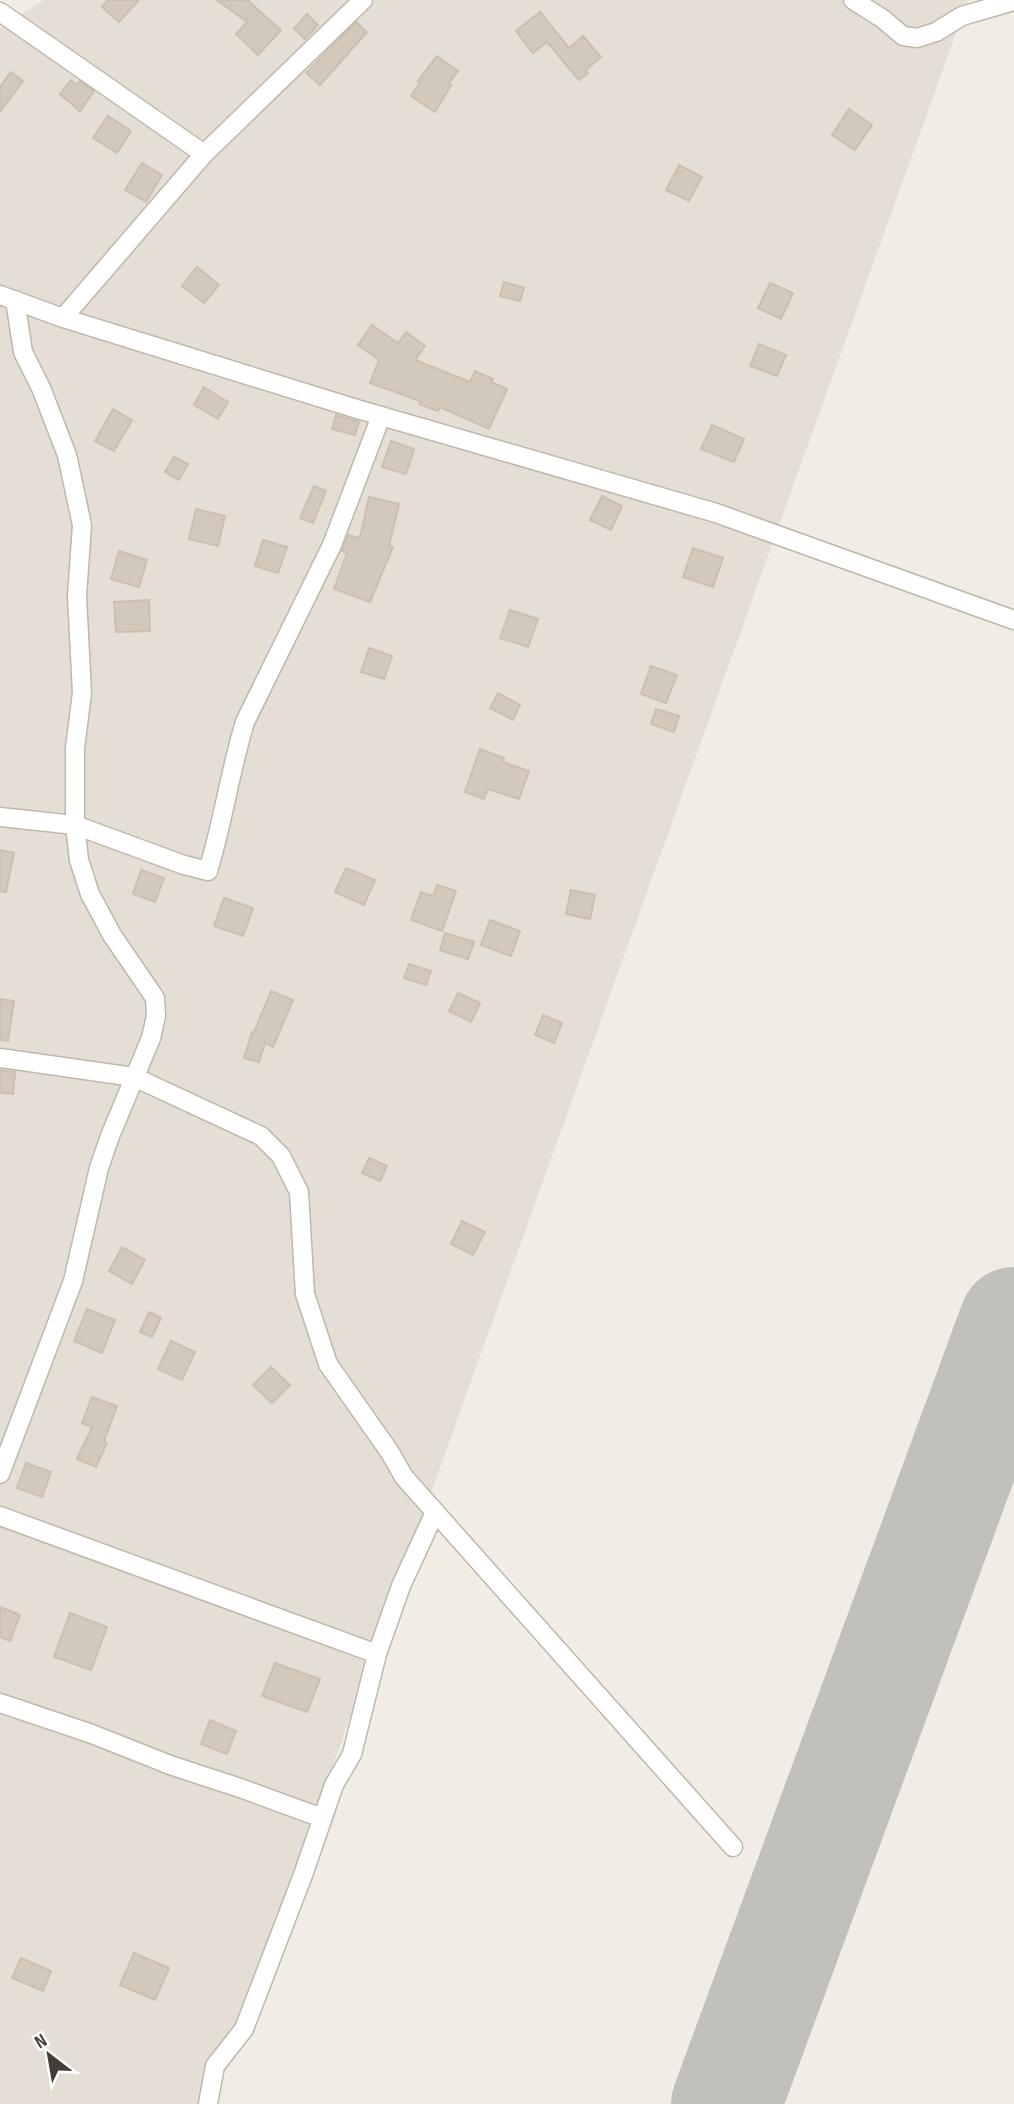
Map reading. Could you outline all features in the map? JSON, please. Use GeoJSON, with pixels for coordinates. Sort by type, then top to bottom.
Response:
{"type":"FeatureCollection","features":[{"type":"Feature","properties":{"kind":"street"},"geometry":{"type":"LineString","coordinates":[[62,318],[204,154],[363,0]]}},
{"type":"Feature","properties":{"kind":"street"},"geometry":{"type":"LineString","coordinates":[[853,0],[883,19],[903,36],[917,38],[936,32],[962,16],[1014,1]]}},
{"type":"Feature","properties":{"kind":"street"},"geometry":{"type":"LineString","coordinates":[[0,12],[204,154]]}},
{"type":"Feature","properties":{"kind":"street"},"geometry":{"type":"LineString","coordinates":[[8,298],[62,318],[381,416],[716,513],[1014,620]]}},
{"type":"Feature","properties":{"kind":"street"},"geometry":{"type":"LineString","coordinates":[[0,1474],[73,1281],[99,1168],[151,1038],[156,1016],[155,998],[112,935],[90,894],[79,860],[75,825],[75,748],[82,693],[77,596],[82,526],[67,455],[41,388],[23,352],[8,298]]}},
{"type":"Feature","properties":{"kind":"street"},"geometry":{"type":"LineString","coordinates":[[0,817],[75,825],[184,865],[208,871],[245,722],[332,545],[381,416]]}},
{"type":"Feature","properties":{"kind":"street"},"geometry":{"type":"LineString","coordinates":[[0,1058],[134,1077],[261,1136],[281,1156],[299,1192],[304,1294],[328,1364],[404,1477],[733,1847]]}},
{"type":"Feature","properties":{"kind":"street"},"geometry":{"type":"LineString","coordinates":[[208,2104],[215,2066],[244,2029],[334,1785],[352,1754],[377,1654],[401,1586],[435,1512]]}},
{"type":"Feature","properties":{"kind":"street"},"geometry":{"type":"LineString","coordinates":[[0,1516],[377,1654]]}},
{"type":"Feature","properties":{"kind":"street"},"geometry":{"type":"LineString","coordinates":[[0,1703],[322,1818]]}},
{"type":"Feature","properties":{"kind":"shaded area"},"geometry":{"type":"Polygon","coordinates":[[[44,0],[968,0],[211,2104],[0,2104],[0,28],[44,0]]]}},
{"type":"Feature","properties":{"kind":"building"},"geometry":{"type":"Polygon","coordinates":[[[108,0],[139,0],[119,22],[102,7],[108,0]]]}},
{"type":"Feature","properties":{"kind":"building"},"geometry":{"type":"Polygon","coordinates":[[[217,0],[247,0],[281,30],[258,55],[236,34],[247,22],[217,0]]]}},
{"type":"Feature","properties":{"kind":"building"},"geometry":{"type":"Polygon","coordinates":[[[540,12],[569,48],[583,36],[601,57],[579,80],[547,42],[533,53],[516,31],[540,12]]]}},
{"type":"Feature","properties":{"kind":"building"},"geometry":{"type":"Polygon","coordinates":[[[307,14],[318,25],[305,39],[294,29],[307,14]]]}},
{"type":"Feature","properties":{"kind":"building"},"geometry":{"type":"Polygon","coordinates":[[[356,22],[367,32],[320,85],[306,73],[356,22]]]}},
{"type":"Feature","properties":{"kind":"building"},"geometry":{"type":"Polygon","coordinates":[[[437,56],[458,71],[435,112],[411,96],[420,82],[418,81],[437,56]]]}},
{"type":"Feature","properties":{"kind":"building"},"geometry":{"type":"Polygon","coordinates":[[[11,72],[23,81],[0,112],[0,87],[11,72]]]}},
{"type":"Feature","properties":{"kind":"building"},"geometry":{"type":"Polygon","coordinates":[[[71,80],[76,85],[80,81],[94,91],[80,111],[60,94],[71,80]]]}},
{"type":"Feature","properties":{"kind":"building"},"geometry":{"type":"Polygon","coordinates":[[[849,109],[872,125],[855,150],[832,135],[849,109]]]}},
{"type":"Feature","properties":{"kind":"building"},"geometry":{"type":"Polygon","coordinates":[[[108,116],[131,131],[117,153],[93,138],[108,116]]]}},
{"type":"Feature","properties":{"kind":"building"},"geometry":{"type":"Polygon","coordinates":[[[142,163],[162,175],[146,202],[125,190],[142,163]]]}},
{"type":"Feature","properties":{"kind":"building"},"geometry":{"type":"Polygon","coordinates":[[[679,165],[702,177],[689,201],[666,190],[679,165]]]}},
{"type":"Feature","properties":{"kind":"building"},"geometry":{"type":"Polygon","coordinates":[[[197,267],[219,285],[204,303],[182,286],[197,267]]]}},
{"type":"Feature","properties":{"kind":"building"},"geometry":{"type":"Polygon","coordinates":[[[504,282],[524,288],[520,301],[500,296],[504,282]]]}},
{"type":"Feature","properties":{"kind":"building"},"geometry":{"type":"Polygon","coordinates":[[[770,283],[793,293],[781,319],[758,308],[770,283]]]}},
{"type":"Feature","properties":{"kind":"building"},"geometry":{"type":"Polygon","coordinates":[[[372,325],[398,343],[406,332],[425,346],[415,360],[470,382],[475,371],[507,389],[489,429],[440,407],[438,411],[419,404],[420,401],[370,383],[379,360],[358,345],[372,325]]]}},
{"type":"Feature","properties":{"kind":"building"},"geometry":{"type":"Polygon","coordinates":[[[759,344],[786,355],[777,376],[750,366],[759,344]]]}},
{"type":"Feature","properties":{"kind":"building"},"geometry":{"type":"Polygon","coordinates":[[[204,387],[228,402],[218,419],[194,405],[204,387]]]}},
{"type":"Feature","properties":{"kind":"building"},"geometry":{"type":"Polygon","coordinates":[[[113,409],[132,420],[114,451],[95,441],[113,409]]]}},
{"type":"Feature","properties":{"kind":"building"},"geometry":{"type":"Polygon","coordinates":[[[336,415],[359,422],[355,435],[332,429],[336,415]]]}},
{"type":"Feature","properties":{"kind":"building"},"geometry":{"type":"Polygon","coordinates":[[[712,425],[744,439],[734,462],[701,449],[712,425]]]}},
{"type":"Feature","properties":{"kind":"building"},"geometry":{"type":"Polygon","coordinates":[[[391,441],[414,449],[406,474],[382,467],[391,441]]]}},
{"type":"Feature","properties":{"kind":"building"},"geometry":{"type":"Polygon","coordinates":[[[174,457],[188,464],[179,480],[165,472],[174,457]]]}},
{"type":"Feature","properties":{"kind":"building"},"geometry":{"type":"Polygon","coordinates":[[[314,486],[326,491],[313,523],[300,518],[314,486]]]}},
{"type":"Feature","properties":{"kind":"building"},"geometry":{"type":"Polygon","coordinates":[[[602,496],[622,506],[611,530],[590,520],[602,496]]]}},
{"type":"Feature","properties":{"kind":"building"},"geometry":{"type":"Polygon","coordinates":[[[369,497],[399,504],[389,546],[393,547],[370,602],[334,589],[347,553],[342,551],[348,535],[360,538],[369,497]]]}},
{"type":"Feature","properties":{"kind":"building"},"geometry":{"type":"Polygon","coordinates":[[[196,509],[225,516],[218,546],[189,539],[196,509]]]}},
{"type":"Feature","properties":{"kind":"building"},"geometry":{"type":"Polygon","coordinates":[[[263,540],[287,547],[278,573],[255,566],[263,540]]]}},
{"type":"Feature","properties":{"kind":"building"},"geometry":{"type":"Polygon","coordinates":[[[693,548],[723,558],[713,587],[683,577],[693,548]]]}},
{"type":"Feature","properties":{"kind":"building"},"geometry":{"type":"Polygon","coordinates":[[[119,551],[147,560],[139,587],[111,579],[119,551]]]}},
{"type":"Feature","properties":{"kind":"building"},"geometry":{"type":"Polygon","coordinates":[[[149,600],[150,631],[116,632],[114,602],[149,600]]]}},
{"type":"Feature","properties":{"kind":"building"},"geometry":{"type":"Polygon","coordinates":[[[510,610],[538,619],[528,647],[500,638],[510,610]]]}},
{"type":"Feature","properties":{"kind":"building"},"geometry":{"type":"Polygon","coordinates":[[[369,648],[392,656],[384,679],[361,672],[369,648]]]}},
{"type":"Feature","properties":{"kind":"building"},"geometry":{"type":"Polygon","coordinates":[[[651,666],[677,675],[666,703],[641,694],[651,666]]]}},
{"type":"Feature","properties":{"kind":"building"},"geometry":{"type":"Polygon","coordinates":[[[498,693],[520,705],[513,720],[490,708],[498,693]]]}},
{"type":"Feature","properties":{"kind":"building"},"geometry":{"type":"Polygon","coordinates":[[[656,709],[679,716],[674,732],[651,724],[656,709]]]}},
{"type":"Feature","properties":{"kind":"building"},"geometry":{"type":"Polygon","coordinates":[[[480,749],[504,758],[503,762],[529,771],[519,799],[488,789],[484,799],[465,792],[480,749]]]}},
{"type":"Feature","properties":{"kind":"building"},"geometry":{"type":"Polygon","coordinates":[[[0,850],[14,853],[6,892],[0,891],[0,850]]]}},
{"type":"Feature","properties":{"kind":"building"},"geometry":{"type":"Polygon","coordinates":[[[346,868],[375,880],[364,905],[335,892],[346,868]]]}},
{"type":"Feature","properties":{"kind":"building"},"geometry":{"type":"Polygon","coordinates":[[[141,870],[164,878],[155,902],[133,894],[141,870]]]}},
{"type":"Feature","properties":{"kind":"building"},"geometry":{"type":"Polygon","coordinates":[[[437,885],[456,891],[442,931],[411,920],[421,892],[433,896],[437,885]]]}},
{"type":"Feature","properties":{"kind":"building"},"geometry":{"type":"Polygon","coordinates":[[[571,890],[595,895],[590,919],[566,914],[571,890]]]}},
{"type":"Feature","properties":{"kind":"building"},"geometry":{"type":"Polygon","coordinates":[[[224,898],[253,908],[243,936],[214,926],[224,898]]]}},
{"type":"Feature","properties":{"kind":"building"},"geometry":{"type":"Polygon","coordinates":[[[490,920],[520,931],[511,956],[481,945],[490,920]]]}},
{"type":"Feature","properties":{"kind":"building"},"geometry":{"type":"Polygon","coordinates":[[[445,933],[474,942],[468,959],[440,950],[445,933]]]}},
{"type":"Feature","properties":{"kind":"building"},"geometry":{"type":"Polygon","coordinates":[[[409,964],[431,971],[426,985],[404,978],[409,964]]]}},
{"type":"Feature","properties":{"kind":"building"},"geometry":{"type":"Polygon","coordinates":[[[271,991],[293,1000],[273,1047],[265,1043],[259,1062],[244,1058],[252,1032],[271,991]]]}},
{"type":"Feature","properties":{"kind":"building"},"geometry":{"type":"Polygon","coordinates":[[[458,993],[480,1003],[471,1022],[449,1011],[458,993]]]}},
{"type":"Feature","properties":{"kind":"building"},"geometry":{"type":"Polygon","coordinates":[[[0,999],[14,1001],[8,1041],[0,1040],[0,999]]]}},
{"type":"Feature","properties":{"kind":"building"},"geometry":{"type":"Polygon","coordinates":[[[543,1015],[562,1023],[554,1043],[535,1035],[543,1015]]]}},
{"type":"Feature","properties":{"kind":"building"},"geometry":{"type":"Polygon","coordinates":[[[0,1070],[15,1072],[13,1094],[0,1093],[0,1070]]]}},
{"type":"Feature","properties":{"kind":"building"},"geometry":{"type":"Polygon","coordinates":[[[369,1158],[387,1166],[380,1181],[362,1173],[369,1158]]]}},
{"type":"Feature","properties":{"kind":"building"},"geometry":{"type":"Polygon","coordinates":[[[462,1221],[485,1232],[473,1255],[451,1244],[462,1221]]]}},
{"type":"Feature","properties":{"kind":"building"},"geometry":{"type":"Polygon","coordinates":[[[122,1247],[145,1260],[132,1284],[109,1271],[122,1247]]]}},
{"type":"Feature","properties":{"kind":"building"},"geometry":{"type":"Polygon","coordinates":[[[87,1309],[115,1320],[102,1353],[74,1341],[87,1309]]]}},
{"type":"Feature","properties":{"kind":"building"},"geometry":{"type":"Polygon","coordinates":[[[149,1312],[161,1318],[152,1337],[140,1332],[149,1312]]]}},
{"type":"Feature","properties":{"kind":"building"},"geometry":{"type":"Polygon","coordinates":[[[171,1341],[195,1352],[182,1380],[158,1369],[171,1341]]]}},
{"type":"Feature","properties":{"kind":"building"},"geometry":{"type":"Polygon","coordinates":[[[271,1367],[290,1385],[272,1403],[253,1385],[271,1367]]]}},
{"type":"Feature","properties":{"kind":"building"},"geometry":{"type":"Polygon","coordinates":[[[92,1397],[117,1406],[104,1441],[107,1443],[96,1467],[77,1459],[92,1427],[82,1423],[92,1397]]]}},
{"type":"Feature","properties":{"kind":"building"},"geometry":{"type":"Polygon","coordinates":[[[26,1463],[51,1472],[42,1497],[17,1488],[26,1463]]]}},
{"type":"Feature","properties":{"kind":"building"},"geometry":{"type":"Polygon","coordinates":[[[0,1607],[20,1615],[10,1641],[0,1637],[0,1607]]]}},
{"type":"Feature","properties":{"kind":"building"},"geometry":{"type":"Polygon","coordinates":[[[70,1613],[107,1627],[91,1670],[54,1657],[70,1613]]]}},
{"type":"Feature","properties":{"kind":"building"},"geometry":{"type":"Polygon","coordinates":[[[275,1663],[320,1679],[307,1712],[262,1696],[275,1663]]]}},
{"type":"Feature","properties":{"kind":"building"},"geometry":{"type":"Polygon","coordinates":[[[210,1720],[236,1731],[227,1754],[201,1744],[210,1720]]]}},
{"type":"Feature","properties":{"kind":"building"},"geometry":{"type":"Polygon","coordinates":[[[134,1953],[169,1968],[155,2000],[120,1985],[134,1953]]]}},
{"type":"Feature","properties":{"kind":"building"},"geometry":{"type":"Polygon","coordinates":[[[21,1958],[51,1971],[43,1991],[12,1978],[21,1958]]]}},
{"type":"Feature","properties":{"kind":"runway"},"geometry":{"type":"LineString","coordinates":[[726,2104],[1014,1322]]}}]}
